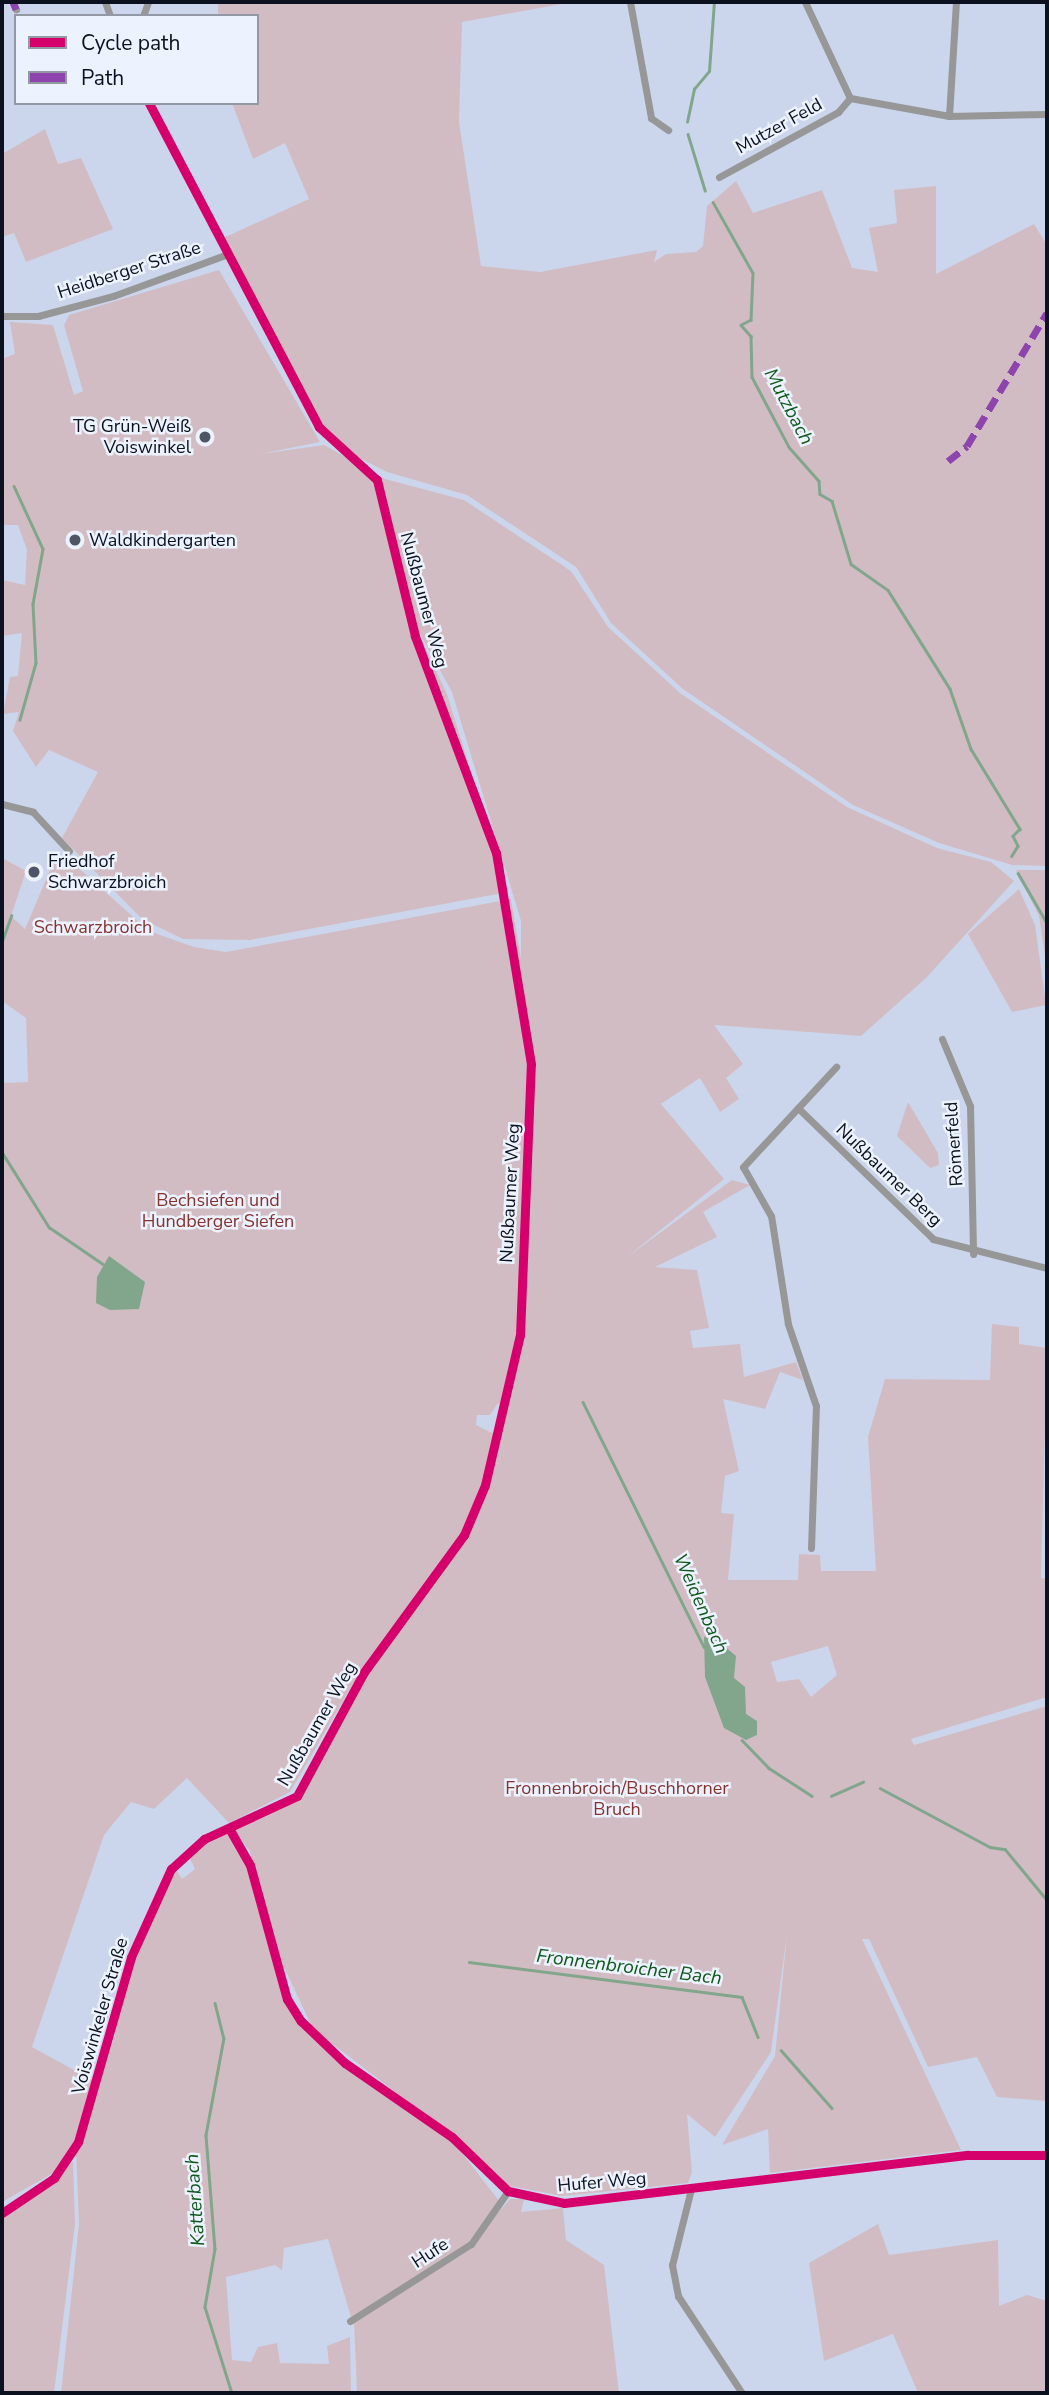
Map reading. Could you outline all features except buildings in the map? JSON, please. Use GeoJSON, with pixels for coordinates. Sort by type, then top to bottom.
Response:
{"type":"FeatureCollection","features":[{"type":"Feature","properties":{"kind":"street"},"geometry":{"type":"LineString","coordinates":[[630,2],[651,118],[668,130]]}},
{"type":"Feature","properties":{"kind":"street"},"geometry":{"type":"LineString","coordinates":[[805,2],[850,97],[949,116],[1047,114]]}},
{"type":"Feature","properties":{"kind":"street"},"geometry":{"type":"LineString","coordinates":[[949,116],[956,2]]}},
{"type":"Feature","properties":{"kind":"street","name":"Mutzer Feld"},"geometry":{"type":"LineString","coordinates":[[719,177],[838,112],[850,97]]}},
{"type":"Feature","properties":{"kind":"street"},"geometry":{"type":"LineString","coordinates":[[150,105],[225,255]]}},
{"type":"Feature","properties":{"kind":"street","name":"Heidberger Straße"},"geometry":{"type":"LineString","coordinates":[[2,316],[38,316],[113,296],[225,255]]}},
{"type":"Feature","properties":{"kind":"street","name":"Nußbaumer Weg"},"geometry":{"type":"LineString","coordinates":[[225,255],[319,427],[377,480],[415,636],[483,809],[511,919],[531,1064],[520,1335],[485,1485],[464,1535],[364,1672],[297,1796],[229,1830]]}},
{"type":"Feature","properties":{"kind":"street"},"geometry":{"type":"LineString","coordinates":[[2,804],[33,812],[69,851]]}},
{"type":"Feature","properties":{"kind":"street","name":"Römerfeld"},"geometry":{"type":"LineString","coordinates":[[942,1039],[970,1106],[973,1254]]}},
{"type":"Feature","properties":{"kind":"street"},"geometry":{"type":"LineString","coordinates":[[811,1548],[816,1406],[788,1324],[771,1216],[743,1167],[836,1067]]}},
{"type":"Feature","properties":{"kind":"street","name":"Nußbaumer Berg"},"geometry":{"type":"LineString","coordinates":[[798,1108],[920,1230],[973,1254],[1047,1268]]}},
{"type":"Feature","properties":{"kind":"street"},"geometry":{"type":"LineString","coordinates":[[229,1830],[250,1865],[287,1999],[302,2021],[345,2063],[452,2137],[508,2191]]}},
{"type":"Feature","properties":{"kind":"street","name":"Voiswinkeler Straße"},"geometry":{"type":"LineString","coordinates":[[2,2213],[54,2178],[78,2142],[131,1957],[171,1870],[204,1839],[229,1830]]}},
{"type":"Feature","properties":{"kind":"street","name":"Hufer Weg"},"geometry":{"type":"LineString","coordinates":[[508,2191],[564,2203],[968,2155],[1047,2155]]}},
{"type":"Feature","properties":{"kind":"street"},"geometry":{"type":"LineString","coordinates":[[691,2189],[672,2265],[678,2296],[742,2393]]}},
{"type":"Feature","properties":{"kind":"street","name":"Hufe"},"geometry":{"type":"LineString","coordinates":[[350,2320],[471,2244],[508,2191]]}},
{"type":"Feature","properties":{"kind":"green space"},"geometry":{"type":"Polygon","coordinates":[[[218,2],[572,2],[462,22],[459,122],[481,266],[540,272],[657,250],[654,262],[666,254],[696,252],[703,246],[707,206],[736,181],[753,213],[822,190],[852,268],[878,272],[869,228],[897,223],[894,190],[936,186],[936,274],[1034,224],[1047,245],[1047,866],[1012,865],[939,843],[853,805],[683,689],[611,623],[576,567],[467,495],[387,472],[332,444],[221,239],[309,199],[285,143],[253,159],[233,105],[259,105],[259,14],[218,14],[218,2]]]}},
{"type":"Feature","properties":{"kind":"green space"},"geometry":{"type":"Polygon","coordinates":[[[45,129],[58,164],[81,158],[113,229],[26,262],[14,233],[2,237],[2,154],[45,129]]]}},
{"type":"Feature","properties":{"kind":"green space"},"geometry":{"type":"Polygon","coordinates":[[[219,270],[320,442],[260,454],[324,445],[385,479],[464,500],[571,571],[608,627],[680,693],[847,807],[937,848],[991,862],[1014,881],[926,978],[861,1036],[714,1025],[743,1064],[726,1078],[739,1099],[720,1112],[700,1078],[661,1104],[724,1179],[627,1257],[732,1180],[750,1185],[703,1212],[717,1237],[655,1267],[697,1270],[709,1328],[690,1331],[693,1348],[740,1344],[744,1377],[796,1362],[803,1380],[780,1372],[765,1409],[723,1399],[739,1471],[725,1476],[721,1513],[734,1514],[728,1580],[798,1580],[799,1554],[820,1555],[821,1571],[876,1571],[868,1437],[885,1379],[990,1380],[992,1324],[1019,1327],[1019,1344],[1047,1348],[1041,1578],[1047,1579],[1047,1697],[911,1739],[914,1745],[1047,1706],[1047,2101],[997,2097],[977,2057],[928,2067],[869,1939],[862,1939],[961,2150],[770,2173],[768,2129],[722,2145],[775,2056],[787,1934],[771,2052],[715,2137],[687,2114],[692,2172],[688,2183],[562,2196],[500,2184],[428,2117],[313,2029],[283,1965],[250,1851],[232,1827],[293,1796],[364,1674],[446,1556],[360,1672],[290,1792],[229,1823],[187,1778],[154,1809],[131,1802],[104,1835],[32,2047],[94,2081],[72,2147],[55,2172],[2,2202],[2,1083],[28,1082],[26,1018],[2,1001],[2,858],[26,871],[11,916],[25,929],[54,861],[64,855],[149,931],[194,947],[226,952],[511,899],[521,959],[521,921],[452,692],[410,616],[447,694],[508,892],[250,940],[183,939],[142,919],[62,838],[98,772],[49,750],[36,767],[13,731],[19,712],[3,714],[10,677],[18,676],[22,633],[2,636],[2,580],[25,585],[27,550],[18,525],[2,525],[2,359],[15,354],[10,322],[53,325],[74,395],[83,391],[64,325],[69,315],[219,270]],[[498,1403],[490,1415],[477,1415],[476,1425],[492,1433],[501,1426],[506,1407],[498,1403]],[[828,1646],[771,1662],[777,1682],[799,1679],[811,1697],[837,1675],[828,1646]]]}},
{"type":"Feature","properties":{"kind":"green space"},"geometry":{"type":"Polygon","coordinates":[[[1016,870],[1047,870],[1047,969],[1039,916],[1016,870]]]}},
{"type":"Feature","properties":{"kind":"green space"},"geometry":{"type":"Polygon","coordinates":[[[1019,889],[1035,925],[1046,1005],[1012,1012],[968,934],[1019,889]]]}},
{"type":"Feature","properties":{"kind":"green space"},"geometry":{"type":"Polygon","coordinates":[[[908,1102],[938,1153],[939,1165],[930,1168],[897,1136],[908,1102]]]}},
{"type":"Feature","properties":{"kind":"green space"},"geometry":{"type":"Polygon","coordinates":[[[228,1829],[242,1853],[294,2016],[337,2060],[455,2144],[500,2202],[468,2243],[351,2317],[328,2239],[284,2248],[282,2270],[275,2265],[226,2277],[232,2360],[251,2362],[258,2347],[277,2343],[280,2363],[329,2364],[327,2346],[350,2337],[351,2393],[61,2393],[79,2224],[76,2149],[115,2035],[121,1995],[166,1887],[177,1871],[182,1879],[195,1869],[188,1854],[205,1838],[228,1829]]]}},
{"type":"Feature","properties":{"kind":"green space"},"geometry":{"type":"Polygon","coordinates":[[[73,2161],[75,2224],[54,2393],[2,2393],[2,2215],[52,2185],[73,2161]]]}},
{"type":"Feature","properties":{"kind":"green space"},"geometry":{"type":"Polygon","coordinates":[[[510,2199],[524,2199],[521,2212],[563,2208],[566,2240],[604,2265],[619,2393],[357,2393],[354,2321],[461,2255],[510,2199]]]}},
{"type":"Feature","properties":{"kind":"green space"},"geometry":{"type":"Polygon","coordinates":[[[878,2224],[889,2255],[998,2240],[999,2306],[1027,2295],[1047,2301],[1047,2393],[918,2393],[893,2334],[824,2361],[809,2263],[878,2224]]]}},
{"type":"Feature","properties":{"kind":"shaded area"},"geometry":{"type":"Polygon","coordinates":[[[109,1256],[145,1282],[139,1309],[110,1310],[96,1303],[97,1277],[109,1256]]]}},
{"type":"Feature","properties":{"kind":"shaded area"},"geometry":{"type":"Polygon","coordinates":[[[711,1635],[736,1656],[734,1678],[745,1687],[746,1714],[757,1721],[757,1735],[746,1740],[724,1728],[705,1677],[704,1637],[711,1635]]]}},
{"type":"Feature","properties":{"kind":"waterway","name":"Mutzbach"},"geometry":{"type":"LineString","coordinates":[[687,122],[694,89],[709,71],[714,2]]}},
{"type":"Feature","properties":{"kind":"waterway","name":"Mutzbach"},"geometry":{"type":"LineString","coordinates":[[688,134],[705,190]]}},
{"type":"Feature","properties":{"kind":"waterway","name":"Mutzbach"},"geometry":{"type":"LineString","coordinates":[[713,202],[753,273],[751,320],[741,325],[751,336],[752,377],[789,447],[819,481],[820,494],[832,501],[851,564],[888,590],[950,689],[971,749],[1020,829],[1013,836],[1018,846],[1012,856]]}},
{"type":"Feature","properties":{"kind":"waterway"},"geometry":{"type":"LineString","coordinates":[[14,486],[43,549],[33,604],[36,663],[20,720]]}},
{"type":"Feature","properties":{"kind":"waterway","name":"Mutzbach"},"geometry":{"type":"LineString","coordinates":[[1018,873],[1047,923]]}},
{"type":"Feature","properties":{"kind":"waterway"},"geometry":{"type":"LineString","coordinates":[[2,941],[11,916]]}},
{"type":"Feature","properties":{"kind":"waterway"},"geometry":{"type":"LineString","coordinates":[[2,1152],[49,1227],[103,1264]]}},
{"type":"Feature","properties":{"kind":"waterway","name":"Weidenbach"},"geometry":{"type":"LineString","coordinates":[[583,1402],[704,1647]]}},
{"type":"Feature","properties":{"kind":"waterway","name":"Weidenbach"},"geometry":{"type":"LineString","coordinates":[[742,1740],[769,1768],[812,1796]]}},
{"type":"Feature","properties":{"kind":"waterway","name":"Weidenbach"},"geometry":{"type":"LineString","coordinates":[[831,1796],[863,1782]]}},
{"type":"Feature","properties":{"kind":"waterway","name":"Weidenbach"},"geometry":{"type":"LineString","coordinates":[[880,1788],[990,1847],[1005,1849],[1047,1900]]}},
{"type":"Feature","properties":{"kind":"waterway","name":"Fronnenbroicher Bach"},"geometry":{"type":"LineString","coordinates":[[469,1962],[742,1997],[758,2037]]}},
{"type":"Feature","properties":{"kind":"waterway","name":"Katterbach"},"geometry":{"type":"LineString","coordinates":[[215,2003],[224,2038],[206,2135],[215,2249],[205,2307],[232,2393]]}},
{"type":"Feature","properties":{"kind":"waterway","name":"Fronnenbroicher Bach"},"geometry":{"type":"LineString","coordinates":[[781,2050],[832,2108]]}},
{"type":"Feature","properties":{"kind":"marked path"},"geometry":{"type":"LineString","coordinates":[[13,2],[16,9]]}},
{"type":"Feature","properties":{"kind":"marked path"},"geometry":{"type":"LineString","coordinates":[[948,461],[967,446],[1047,313]]}},
{"type":"Feature","properties":{"kind":"cycle path"},"geometry":{"type":"LineString","coordinates":[[2,2213],[54,2178],[78,2142],[131,1957],[171,1869],[204,1839],[297,1796],[364,1672],[464,1535],[485,1485],[520,1335],[531,1064],[496,853],[415,636],[377,480],[319,427],[150,105]]}},
{"type":"Feature","properties":{"kind":"cycle path"},"geometry":{"type":"LineString","coordinates":[[230,1830],[250,1865],[287,1999],[301,2021],[345,2063],[452,2137],[508,2191],[564,2203],[968,2155],[1047,2155]]}},
{"type":"Feature","properties":{"kind":"place","name":"TG Grün-Weiß Voiswinkel"},"geometry":{"type":"Point","coordinates":[205,437]}},
{"type":"Feature","properties":{"kind":"place","name":"Waldkindergarten"},"geometry":{"type":"Point","coordinates":[75,540]}},
{"type":"Feature","properties":{"kind":"place","name":"Friedhof Schwarzbroich"},"geometry":{"type":"Point","coordinates":[34,872]}},
{"type":"Feature","properties":{"kind":"park label","name":"Schwarzbroich"},"geometry":{"type":"Point","coordinates":[93,927]}},
{"type":"Feature","properties":{"kind":"park label","name":"Bechsiefen und Hundberger Siefen"},"geometry":{"type":"Point","coordinates":[218,1211]}},
{"type":"Feature","properties":{"kind":"park label","name":"Fronnenbroich/Buschhorner Bruch"},"geometry":{"type":"Point","coordinates":[617,1799]}}]}
